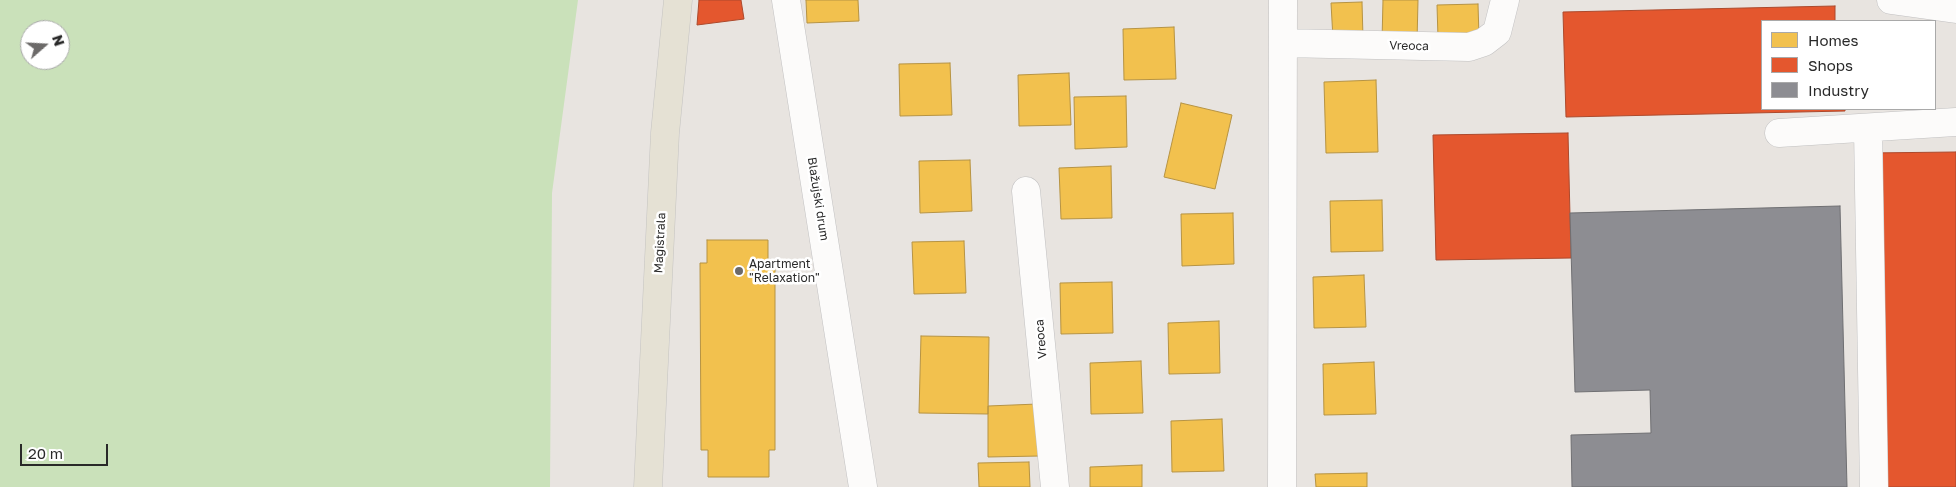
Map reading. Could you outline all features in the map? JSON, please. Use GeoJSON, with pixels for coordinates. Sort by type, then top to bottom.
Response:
{"type":"FeatureCollection","features":[{"type":"Feature","properties":{"kind":"main road","name":"Magistrala"},"geometry":{"type":"LineString","coordinates":[[648,487],[665,133],[678,0]]}},
{"type":"Feature","properties":{"kind":"street","name":"Blažujski drum"},"geometry":{"type":"LineString","coordinates":[[786,0],[863,487]]}},
{"type":"Feature","properties":{"kind":"street"},"geometry":{"type":"LineString","coordinates":[[1282,487],[1283,0]]}},
{"type":"Feature","properties":{"kind":"street","name":"Vreoca"},"geometry":{"type":"LineString","coordinates":[[1283,43],[1469,47],[1484,42],[1497,32],[1505,0]]}},
{"type":"Feature","properties":{"kind":"street"},"geometry":{"type":"LineString","coordinates":[[1891,0],[1956,9]]}},
{"type":"Feature","properties":{"kind":"street"},"geometry":{"type":"LineString","coordinates":[[1778,133],[1956,122]]}},
{"type":"Feature","properties":{"kind":"street"},"geometry":{"type":"LineString","coordinates":[[1868,128],[1874,487]]}},
{"type":"Feature","properties":{"kind":"street","name":"Vreoca"},"geometry":{"type":"LineString","coordinates":[[1026,191],[1055,487]]}},
{"type":"Feature","properties":{"kind":"green space"},"geometry":{"type":"Polygon","coordinates":[[[0,0],[578,0],[552,193],[550,487],[0,487],[0,0]]]}},
{"type":"Feature","properties":{"kind":"building: Homes"},"geometry":{"type":"Polygon","coordinates":[[[806,0],[858,0],[859,21],[807,23],[806,0]]]}},
{"type":"Feature","properties":{"kind":"building: Homes"},"geometry":{"type":"Polygon","coordinates":[[[1383,0],[1418,0],[1417,42],[1382,41],[1383,0]]]}},
{"type":"Feature","properties":{"kind":"building: Homes"},"geometry":{"type":"Polygon","coordinates":[[[1362,2],[1363,38],[1333,39],[1331,3],[1362,2]]]}},
{"type":"Feature","properties":{"kind":"building: Homes"},"geometry":{"type":"Polygon","coordinates":[[[1478,4],[1479,37],[1438,38],[1437,5],[1478,4]]]}},
{"type":"Feature","properties":{"kind":"building: Homes"},"geometry":{"type":"Polygon","coordinates":[[[1174,27],[1176,79],[1124,80],[1123,29],[1174,27]]]}},
{"type":"Feature","properties":{"kind":"building: Homes"},"geometry":{"type":"Polygon","coordinates":[[[950,63],[952,115],[900,116],[899,64],[950,63]]]}},
{"type":"Feature","properties":{"kind":"building: Homes"},"geometry":{"type":"Polygon","coordinates":[[[1069,73],[1071,125],[1019,126],[1018,75],[1069,73]]]}},
{"type":"Feature","properties":{"kind":"building: Homes"},"geometry":{"type":"Polygon","coordinates":[[[1376,80],[1378,152],[1326,153],[1324,82],[1376,80]]]}},
{"type":"Feature","properties":{"kind":"building: Homes"},"geometry":{"type":"Polygon","coordinates":[[[1126,96],[1127,147],[1075,149],[1074,97],[1126,96]]]}},
{"type":"Feature","properties":{"kind":"building: Homes"},"geometry":{"type":"Polygon","coordinates":[[[1181,103],[1232,115],[1215,189],[1164,177],[1181,103]]]}},
{"type":"Feature","properties":{"kind":"building: Homes"},"geometry":{"type":"Polygon","coordinates":[[[970,160],[972,211],[920,213],[919,161],[970,160]]]}},
{"type":"Feature","properties":{"kind":"building: Homes"},"geometry":{"type":"Polygon","coordinates":[[[1111,166],[1112,218],[1061,219],[1059,168],[1111,166]]]}},
{"type":"Feature","properties":{"kind":"building: Homes"},"geometry":{"type":"Polygon","coordinates":[[[1382,200],[1383,251],[1331,252],[1330,201],[1382,200]]]}},
{"type":"Feature","properties":{"kind":"building: Homes"},"geometry":{"type":"Polygon","coordinates":[[[1233,213],[1234,264],[1182,266],[1181,214],[1233,213]]]}},
{"type":"Feature","properties":{"kind":"building: Homes"},"geometry":{"type":"Polygon","coordinates":[[[707,240],[768,240],[768,263],[775,263],[775,450],[769,450],[769,477],[708,477],[708,450],[701,450],[700,263],[707,263],[707,240]]]}},
{"type":"Feature","properties":{"kind":"building: Homes"},"geometry":{"type":"Polygon","coordinates":[[[964,241],[966,293],[914,294],[912,242],[964,241]]]}},
{"type":"Feature","properties":{"kind":"building: Homes"},"geometry":{"type":"Polygon","coordinates":[[[1364,275],[1366,327],[1314,328],[1313,277],[1364,275]]]}},
{"type":"Feature","properties":{"kind":"building: Homes"},"geometry":{"type":"Polygon","coordinates":[[[1112,282],[1113,333],[1061,334],[1060,283],[1112,282]]]}},
{"type":"Feature","properties":{"kind":"building: Homes"},"geometry":{"type":"Polygon","coordinates":[[[1219,321],[1220,373],[1169,374],[1168,323],[1219,321]]]}},
{"type":"Feature","properties":{"kind":"building: Homes"},"geometry":{"type":"Polygon","coordinates":[[[921,336],[989,337],[988,414],[919,413],[921,336]]]}},
{"type":"Feature","properties":{"kind":"building: Homes"},"geometry":{"type":"Polygon","coordinates":[[[1141,361],[1143,413],[1091,414],[1090,363],[1141,361]]]}},
{"type":"Feature","properties":{"kind":"building: Homes"},"geometry":{"type":"Polygon","coordinates":[[[1374,362],[1376,414],[1324,415],[1323,364],[1374,362]]]}},
{"type":"Feature","properties":{"kind":"building: Homes"},"geometry":{"type":"Polygon","coordinates":[[[1038,404],[1040,456],[988,457],[988,406],[1038,404]]]}},
{"type":"Feature","properties":{"kind":"building: Homes"},"geometry":{"type":"Polygon","coordinates":[[[1222,419],[1224,471],[1172,472],[1171,421],[1222,419]]]}},
{"type":"Feature","properties":{"kind":"building: Homes"},"geometry":{"type":"Polygon","coordinates":[[[1029,462],[1030,487],[979,487],[978,463],[1029,462]]]}},
{"type":"Feature","properties":{"kind":"building: Homes"},"geometry":{"type":"Polygon","coordinates":[[[1142,465],[1142,487],[1090,487],[1090,467],[1142,465]]]}},
{"type":"Feature","properties":{"kind":"building: Homes"},"geometry":{"type":"Polygon","coordinates":[[[1367,473],[1367,487],[1316,487],[1315,474],[1367,473]]]}},
{"type":"Feature","properties":{"kind":"building: Shops"},"geometry":{"type":"Polygon","coordinates":[[[699,0],[741,0],[744,19],[697,25],[699,0]]]}},
{"type":"Feature","properties":{"kind":"building: Shops"},"geometry":{"type":"Polygon","coordinates":[[[1835,6],[1835,20],[1761,20],[1761,110],[1845,111],[1566,117],[1563,12],[1835,6]]]}},
{"type":"Feature","properties":{"kind":"building: Shops"},"geometry":{"type":"Polygon","coordinates":[[[1568,133],[1571,258],[1436,260],[1433,135],[1568,133]]]}},
{"type":"Feature","properties":{"kind":"building: Shops"},"geometry":{"type":"Polygon","coordinates":[[[1956,152],[1956,487],[1875,487],[1869,153],[1956,152]]]}},
{"type":"Feature","properties":{"kind":"building: Industry"},"geometry":{"type":"Polygon","coordinates":[[[1840,206],[1847,487],[1572,487],[1571,435],[1651,433],[1650,390],[1575,392],[1570,213],[1840,206]]]}},
{"type":"Feature","properties":{"kind":"place","name":"Apartment \"Relaxation\""},"geometry":{"type":"Point","coordinates":[739,271]}}]}
